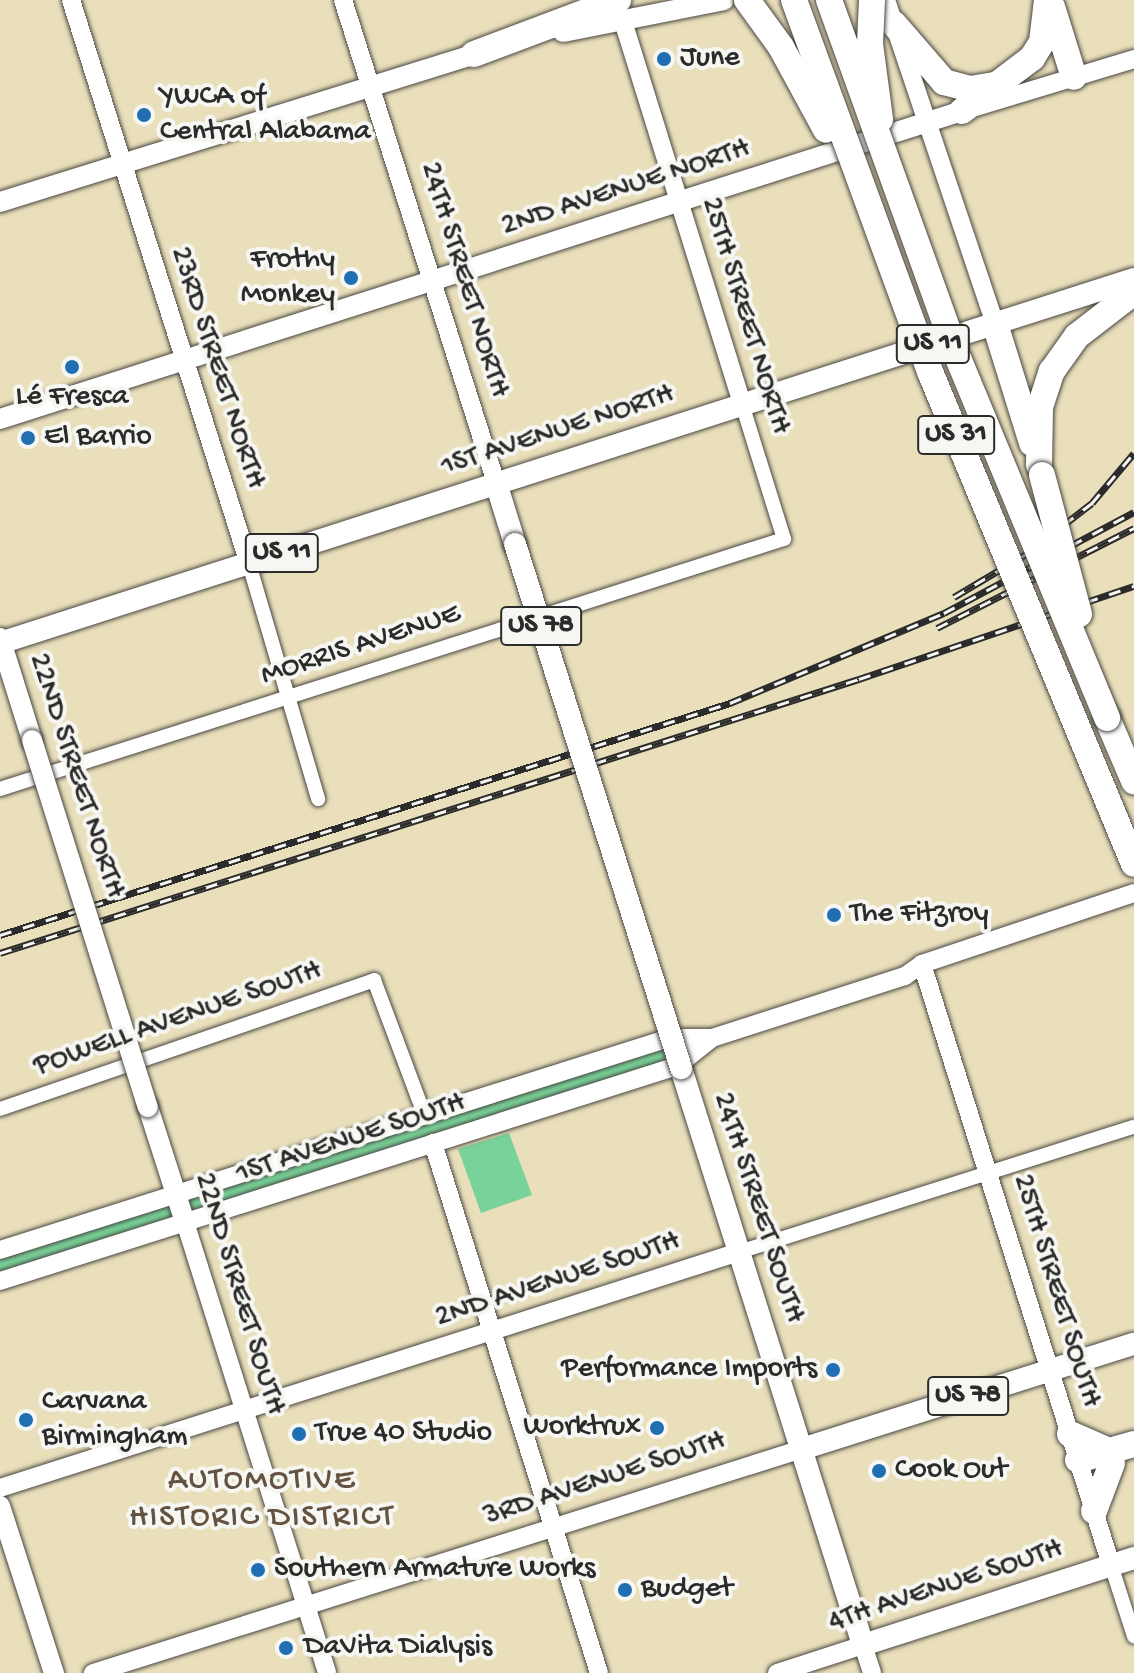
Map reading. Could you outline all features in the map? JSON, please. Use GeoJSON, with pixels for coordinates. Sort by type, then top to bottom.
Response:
{"type":"FeatureCollection","features":[{"type":"Feature","properties":{"kind":"highway"},"geometry":{"type":"LineString","coordinates":[[747,0],[799,79],[870,212]]}},
{"type":"Feature","properties":{"kind":"highway","name":"US 31"},"geometry":{"type":"LineString","coordinates":[[794,0],[870,212],[1134,864]]}},
{"type":"Feature","properties":{"kind":"highway","name":"US 31"},"geometry":{"type":"LineString","coordinates":[[829,0],[888,174],[1134,781]]}},
{"type":"Feature","properties":{"kind":"highway"},"geometry":{"type":"LineString","coordinates":[[872,0],[870,44],[888,174]]}},
{"type":"Feature","properties":{"kind":"highway"},"geometry":{"type":"LineString","coordinates":[[1049,0],[1074,77]]}},
{"type":"Feature","properties":{"kind":"highway"},"geometry":{"type":"LineString","coordinates":[[962,111],[1032,58],[1042,42],[1049,0]]}},
{"type":"Feature","properties":{"kind":"highway"},"geometry":{"type":"LineString","coordinates":[[474,54],[620,9]]}},
{"type":"Feature","properties":{"kind":"highway"},"geometry":{"type":"LineString","coordinates":[[890,12],[944,82],[970,89],[996,85]]}},
{"type":"Feature","properties":{"kind":"highway"},"geometry":{"type":"LineString","coordinates":[[1040,470],[1040,407],[1052,371],[1077,336],[1130,288]]}},
{"type":"Feature","properties":{"kind":"highway"},"geometry":{"type":"LineString","coordinates":[[995,324],[1040,470],[1107,718]]}},
{"type":"Feature","properties":{"kind":"highway"},"geometry":{"type":"LineString","coordinates":[[1070,1434],[1122,1454]]}},
{"type":"Feature","properties":{"kind":"highway"},"geometry":{"type":"LineString","coordinates":[[1080,1465],[1122,1454]]}},
{"type":"Feature","properties":{"kind":"highway"},"geometry":{"type":"LineString","coordinates":[[1094,1511],[1122,1454]]}},
{"type":"Feature","properties":{"kind":"main road"},"geometry":{"type":"LineString","coordinates":[[620,9],[724,0]]}},
{"type":"Feature","properties":{"kind":"main road"},"geometry":{"type":"LineString","coordinates":[[0,202],[474,54]]}},
{"type":"Feature","properties":{"kind":"main road","name":"2ND AVENUE NORTH"},"geometry":{"type":"LineString","coordinates":[[0,419],[680,204],[962,111]]}},
{"type":"Feature","properties":{"kind":"main road","name":"1ST AVENUE NORTH"},"geometry":{"type":"LineString","coordinates":[[0,641],[995,324],[1130,288]]}},
{"type":"Feature","properties":{"kind":"main road","name":"24TH STREET NORTH"},"geometry":{"type":"LineString","coordinates":[[496,483],[584,761]]}},
{"type":"Feature","properties":{"kind":"main road","name":"22ND STREET NORTH"},"geometry":{"type":"LineString","coordinates":[[0,641],[94,933]]}},
{"type":"Feature","properties":{"kind":"main road","name":"24TH STREET SOUTH"},"geometry":{"type":"LineString","coordinates":[[584,761],[863,1645]]}},
{"type":"Feature","properties":{"kind":"main road","name":"22ND STREET SOUTH"},"geometry":{"type":"LineString","coordinates":[[94,933],[185,1222]]}},
{"type":"Feature","properties":{"kind":"main road","name":"3RD AVENUE SOUTH"},"geometry":{"type":"LineString","coordinates":[[802,1449],[1134,1344]]}},
{"type":"Feature","properties":{"kind":"main road"},"geometry":{"type":"LineString","coordinates":[[0,1506],[54,1673]]}},
{"type":"Feature","properties":{"kind":"main road","name":"4TH AVENUE SOUTH"},"geometry":{"type":"LineString","coordinates":[[863,1645],[1134,1558]]}},
{"type":"Feature","properties":{"kind":"street","name":"23RD STREET NORTH"},"geometry":{"type":"LineString","coordinates":[[71,0],[291,695],[318,799]]}},
{"type":"Feature","properties":{"kind":"street","name":"24TH STREET NORTH"},"geometry":{"type":"LineString","coordinates":[[343,0],[496,483]]}},
{"type":"Feature","properties":{"kind":"street","name":"25TH STREET NORTH"},"geometry":{"type":"LineString","coordinates":[[620,9],[784,539]]}},
{"type":"Feature","properties":{"kind":"street"},"geometry":{"type":"LineString","coordinates":[[890,12],[995,324]]}},
{"type":"Feature","properties":{"kind":"street","name":"2ND AVENUE NORTH"},"geometry":{"type":"LineString","coordinates":[[962,111],[1134,59]]}},
{"type":"Feature","properties":{"kind":"street","name":"MORRIS AVENUE"},"geometry":{"type":"LineString","coordinates":[[0,789],[784,539]]}},
{"type":"Feature","properties":{"kind":"street","name":"1ST AVENUE SOUTH"},"geometry":{"type":"LineString","coordinates":[[0,1250],[669,1038],[712,1038],[905,976],[922,964],[1134,893]]}},
{"type":"Feature","properties":{"kind":"street","name":"25TH STREET SOUTH"},"geometry":{"type":"LineString","coordinates":[[922,964],[1134,1636]]}},
{"type":"Feature","properties":{"kind":"street","name":"POWELL AVENUE SOUTH"},"geometry":{"type":"LineString","coordinates":[[0,1109],[374,980],[424,1114]]}},
{"type":"Feature","properties":{"kind":"street","name":"1ST AVENUE SOUTH"},"geometry":{"type":"LineString","coordinates":[[0,1281],[677,1066],[712,1038]]}},
{"type":"Feature","properties":{"kind":"street","name":"2ND AVENUE SOUTH"},"geometry":{"type":"LineString","coordinates":[[0,1488],[1134,1127]]}},
{"type":"Feature","properties":{"kind":"street"},"geometry":{"type":"LineString","coordinates":[[433,1143],[599,1673]]}},
{"type":"Feature","properties":{"kind":"street"},"geometry":{"type":"LineString","coordinates":[[140,1206],[153,1215],[146,1235]]}},
{"type":"Feature","properties":{"kind":"street","name":"22ND STREET SOUTH"},"geometry":{"type":"LineString","coordinates":[[185,1222],[327,1673]]}},
{"type":"Feature","properties":{"kind":"street","name":"3RD AVENUE SOUTH"},"geometry":{"type":"LineString","coordinates":[[93,1673],[802,1449]]}},
{"type":"Feature","properties":{"kind":"street","name":"4TH AVENUE SOUTH"},"geometry":{"type":"LineString","coordinates":[[777,1673],[863,1645]]}},
{"type":"Feature","properties":{"kind":"street","name":"24TH STREET SOUTH"},"geometry":{"type":"LineString","coordinates":[[863,1645],[872,1673]]}},
{"type":"Feature","properties":{"kind":"green space"},"geometry":{"type":"Polygon","coordinates":[[[695,1044],[675,1059],[0,1273],[0,1256],[655,1048],[695,1044]]]}},
{"type":"Feature","properties":{"kind":"green space"},"geometry":{"type":"Polygon","coordinates":[[[509,1133],[532,1195],[481,1213],[458,1149],[509,1133]]]}},
{"type":"Feature","properties":{"kind":"railway"},"geometry":{"type":"LineString","coordinates":[[954,597],[1026,554],[1092,503],[1134,453]]}},
{"type":"Feature","properties":{"kind":"railway"},"geometry":{"type":"LineString","coordinates":[[0,935],[730,703],[944,613],[1134,512]]}},
{"type":"Feature","properties":{"kind":"railway"},"geometry":{"type":"LineString","coordinates":[[937,628],[1134,528]]}},
{"type":"Feature","properties":{"kind":"railway"},"geometry":{"type":"LineString","coordinates":[[0,953],[859,679],[1134,586]]}},
{"type":"Feature","properties":{"kind":"place","name":"June"},"geometry":{"type":"Point","coordinates":[664,59]}},
{"type":"Feature","properties":{"kind":"place","name":"YWCA of Central Alabama"},"geometry":{"type":"Point","coordinates":[144,115]}},
{"type":"Feature","properties":{"kind":"place","name":"Frothy Monkey"},"geometry":{"type":"Point","coordinates":[351,278]}},
{"type":"Feature","properties":{"kind":"place","name":"Lé Fresca"},"geometry":{"type":"Point","coordinates":[72,367]}},
{"type":"Feature","properties":{"kind":"place","name":"El Barrio"},"geometry":{"type":"Point","coordinates":[28,438]}},
{"type":"Feature","properties":{"kind":"place","name":"The Fitzroy"},"geometry":{"type":"Point","coordinates":[834,915]}},
{"type":"Feature","properties":{"kind":"place","name":"Performance Imports"},"geometry":{"type":"Point","coordinates":[833,1370]}},
{"type":"Feature","properties":{"kind":"place","name":"Carvana Birmingham"},"geometry":{"type":"Point","coordinates":[26,1420]}},
{"type":"Feature","properties":{"kind":"place","name":"Worktrux"},"geometry":{"type":"Point","coordinates":[657,1428]}},
{"type":"Feature","properties":{"kind":"place","name":"True 40 Studio"},"geometry":{"type":"Point","coordinates":[299,1434]}},
{"type":"Feature","properties":{"kind":"place","name":"Cook Out"},"geometry":{"type":"Point","coordinates":[879,1471]}},
{"type":"Feature","properties":{"kind":"place","name":"Southern Armature Works"},"geometry":{"type":"Point","coordinates":[258,1570]}},
{"type":"Feature","properties":{"kind":"place","name":"Budget"},"geometry":{"type":"Point","coordinates":[625,1590]}},
{"type":"Feature","properties":{"kind":"place","name":"DaVita Dialysis"},"geometry":{"type":"Point","coordinates":[286,1648]}},
{"type":"Feature","properties":{"kind":"district","name":"AUTOMOTIVE HISTORIC DISTRICT"},"geometry":{"type":"Point","coordinates":[262,1500]}}]}
